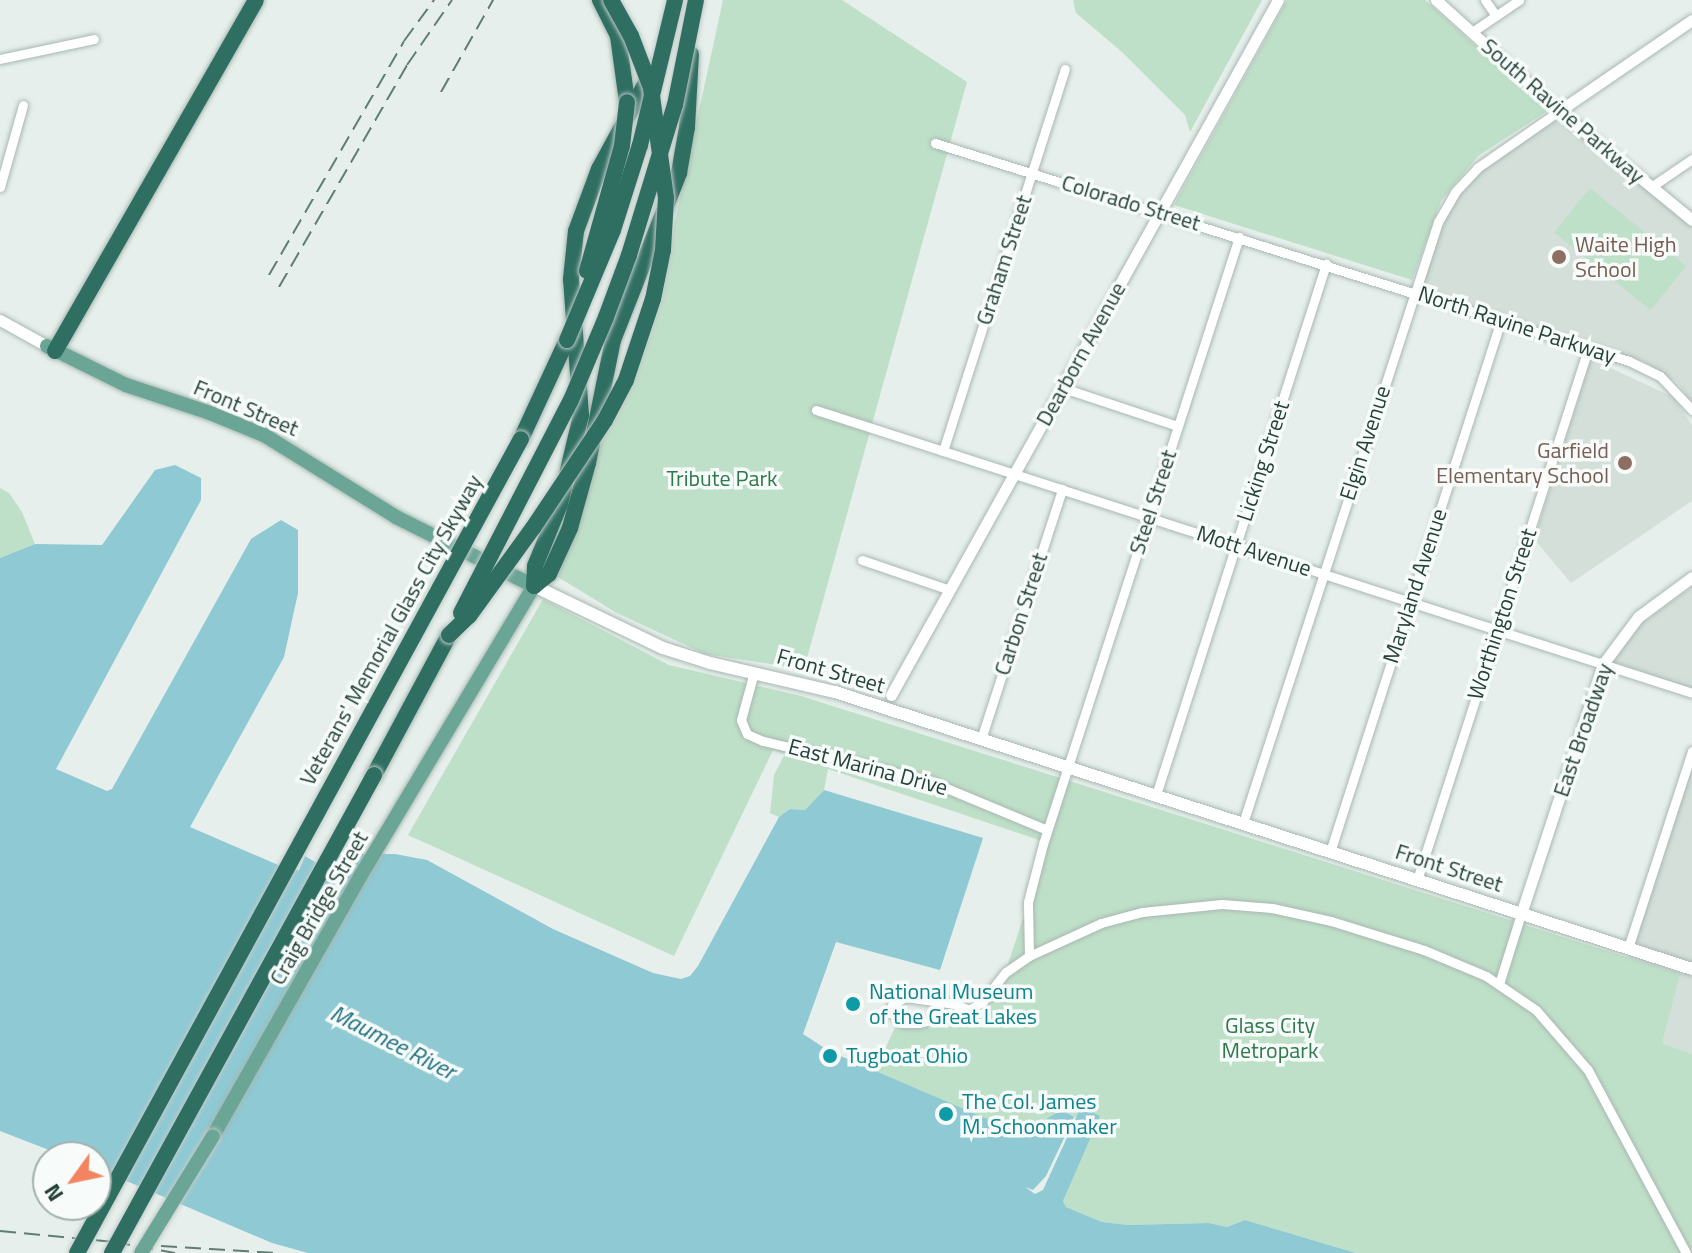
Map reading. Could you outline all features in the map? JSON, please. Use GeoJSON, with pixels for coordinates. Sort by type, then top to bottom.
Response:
{"type":"FeatureCollection","features":[{"type":"Feature","properties":{"kind":"highway"},"geometry":{"type":"LineString","coordinates":[[51,348],[242,0]]}},
{"type":"Feature","properties":{"kind":"highway"},"geometry":{"type":"LineString","coordinates":[[51,348],[256,0]]}},
{"type":"Feature","properties":{"kind":"highway"},"geometry":{"type":"LineString","coordinates":[[567,340],[622,146],[627,102],[618,36],[600,0]]}},
{"type":"Feature","properties":{"kind":"highway"},"geometry":{"type":"LineString","coordinates":[[449,635],[469,616],[605,420],[626,380],[653,299],[663,250],[666,198],[651,88],[631,36],[611,0]]}},
{"type":"Feature","properties":{"kind":"highway"},"geometry":{"type":"LineString","coordinates":[[534,586],[535,566],[556,517],[581,415],[571,279],[576,231],[599,169],[668,43],[678,0]]}},
{"type":"Feature","properties":{"kind":"highway","name":"Veterans' Memorial Glass City Skyway"},"geometry":{"type":"LineString","coordinates":[[77,1253],[521,439],[613,230],[640,145],[678,0]]}},
{"type":"Feature","properties":{"kind":"highway"},"geometry":{"type":"LineString","coordinates":[[112,1253],[449,635],[571,400],[634,241],[671,118],[699,0]]}},
{"type":"Feature","properties":{"kind":"highway"},"geometry":{"type":"LineString","coordinates":[[534,586],[549,574],[570,528],[588,463],[613,340],[679,173],[687,127],[692,41],[699,0]]}},
{"type":"Feature","properties":{"kind":"main road","name":"Front Street"},"geometry":{"type":"LineString","coordinates":[[51,348],[126,385],[264,435],[396,517],[663,648],[835,692],[1692,969]]}},
{"type":"Feature","properties":{"kind":"main road","name":"Craig Bridge Street"},"geometry":{"type":"LineString","coordinates":[[141,1253],[195,1167],[360,877],[410,799],[534,586]]}},
{"type":"Feature","properties":{"kind":"street","name":"Dearborn Avenue"},"geometry":{"type":"LineString","coordinates":[[883,708],[1278,0]]}},
{"type":"Feature","properties":{"kind":"street","name":"South Ravine Parkway"},"geometry":{"type":"LineString","coordinates":[[1436,0],[1559,111],[1692,220]]}},
{"type":"Feature","properties":{"kind":"street"},"geometry":{"type":"LineString","coordinates":[[1485,0],[1496,16]]}},
{"type":"Feature","properties":{"kind":"street"},"geometry":{"type":"LineString","coordinates":[[1472,32],[1519,0]]}},
{"type":"Feature","properties":{"kind":"street"},"geometry":{"type":"LineString","coordinates":[[1559,111],[1692,20]]}},
{"type":"Feature","properties":{"kind":"street"},"geometry":{"type":"LineString","coordinates":[[0,59],[94,39]]}},
{"type":"Feature","properties":{"kind":"street","name":"Graham Street"},"geometry":{"type":"LineString","coordinates":[[943,451],[1065,69]]}},
{"type":"Feature","properties":{"kind":"street"},"geometry":{"type":"LineString","coordinates":[[0,187],[23,105]]}},
{"type":"Feature","properties":{"kind":"street","name":"Elgin Avenue"},"geometry":{"type":"LineString","coordinates":[[1243,823],[1438,222],[1455,192],[1495,153],[1559,111]]}},
{"type":"Feature","properties":{"kind":"street","name":"Colorado Street"},"geometry":{"type":"LineString","coordinates":[[935,143],[1326,264]]}},
{"type":"Feature","properties":{"kind":"street"},"geometry":{"type":"LineString","coordinates":[[0,153],[11,151]]}},
{"type":"Feature","properties":{"kind":"street"},"geometry":{"type":"LineString","coordinates":[[1651,187],[1692,159]]}},
{"type":"Feature","properties":{"kind":"street","name":"Steel Street"},"geometry":{"type":"LineString","coordinates":[[1029,956],[1026,933],[1028,902],[1047,830],[1239,237]]}},
{"type":"Feature","properties":{"kind":"street","name":"North Ravine Parkway"},"geometry":{"type":"LineString","coordinates":[[1326,264],[1629,361],[1660,376],[1675,388],[1692,410]]}},
{"type":"Feature","properties":{"kind":"street","name":"Licking Street"},"geometry":{"type":"LineString","coordinates":[[1156,795],[1326,264]]}},
{"type":"Feature","properties":{"kind":"street","name":"Front Street"},"geometry":{"type":"LineString","coordinates":[[0,320],[51,348]]}},
{"type":"Feature","properties":{"kind":"street","name":"Maryland Avenue"},"geometry":{"type":"LineString","coordinates":[[1330,852],[1501,320]]}},
{"type":"Feature","properties":{"kind":"street","name":"Worthington Street"},"geometry":{"type":"LineString","coordinates":[[1417,880],[1588,349]]}},
{"type":"Feature","properties":{"kind":"street"},"geometry":{"type":"LineString","coordinates":[[1063,388],[1178,426]]}},
{"type":"Feature","properties":{"kind":"street","name":"Mott Avenue"},"geometry":{"type":"LineString","coordinates":[[816,410],[1692,693]]}},
{"type":"Feature","properties":{"kind":"street","name":"Carbon Street"},"geometry":{"type":"LineString","coordinates":[[981,739],[1062,489]]}},
{"type":"Feature","properties":{"kind":"street"},"geometry":{"type":"LineString","coordinates":[[862,560],[950,590]]}},
{"type":"Feature","properties":{"kind":"street","name":"East Broadway"},"geometry":{"type":"LineString","coordinates":[[1521,914],[1603,664],[1638,617],[1692,577]]}},
{"type":"Feature","properties":{"kind":"street","name":"East Marina Drive"},"geometry":{"type":"LineString","coordinates":[[754,672],[741,720],[747,734],[763,741],[927,780],[1047,830]]}},
{"type":"Feature","properties":{"kind":"street"},"geometry":{"type":"LineString","coordinates":[[1628,948],[1692,751]]}},
{"type":"Feature","properties":{"kind":"street"},"geometry":{"type":"LineString","coordinates":[[969,1010],[955,1004],[905,997],[892,1005],[892,1013],[903,1023],[919,1023],[969,1010],[989,995],[1006,972],[1029,956],[1101,923],[1142,912],[1222,904],[1272,908],[1331,921],[1424,950],[1499,984],[1556,1028],[1588,1070],[1686,1253]]}},
{"type":"Feature","properties":{"kind":"street"},"geometry":{"type":"LineString","coordinates":[[1499,984],[1521,914]]}},
{"type":"Feature","properties":{"kind":"shaded area","name":"Waite High School"},"geometry":{"type":"Polygon","coordinates":[[[1559,111],[1692,220],[1692,403],[1678,383],[1643,361],[1414,292],[1438,222],[1463,182],[1559,111]]]}},
{"type":"Feature","properties":{"kind":"shaded area","name":"Garfield Elementary School"},"geometry":{"type":"Polygon","coordinates":[[[1591,359],[1673,397],[1692,425],[1692,501],[1571,583],[1534,539],[1591,359]]]}},
{"type":"Feature","properties":{"kind":"shaded area"},"geometry":{"type":"Polygon","coordinates":[[[1692,587],[1692,689],[1611,661],[1635,628],[1692,587]]]}},
{"type":"Feature","properties":{"kind":"shaded area"},"geometry":{"type":"Polygon","coordinates":[[[1692,764],[1692,1054],[1662,1043],[1628,957],[1692,764]]]}},
{"type":"Feature","properties":{"kind":"green space","name":"Tribute Park"},"geometry":{"type":"Polygon","coordinates":[[[723,0],[842,0],[967,82],[804,669],[705,654],[615,612],[558,577],[590,480],[600,435],[651,332],[723,0]]]}},
{"type":"Feature","properties":{"kind":"green space"},"geometry":{"type":"Polygon","coordinates":[[[1073,0],[1262,0],[1190,132],[1185,115],[1122,52],[1076,13],[1073,0]]]}},
{"type":"Feature","properties":{"kind":"green space"},"geometry":{"type":"Polygon","coordinates":[[[1287,0],[1425,0],[1547,111],[1478,156],[1441,201],[1412,280],[1174,205],[1287,0]]]}},
{"type":"Feature","properties":{"kind":"green space"},"geometry":{"type":"Polygon","coordinates":[[[1590,188],[1686,266],[1650,310],[1554,232],[1590,188]]]}},
{"type":"Feature","properties":{"kind":"green space"},"geometry":{"type":"Polygon","coordinates":[[[0,488],[9,493],[22,512],[35,544],[0,558],[0,488]]]}},
{"type":"Feature","properties":{"kind":"green space","name":"Glass City Metropark"},"geometry":{"type":"Polygon","coordinates":[[[543,599],[669,665],[801,696],[1680,974],[1662,1043],[1692,1054],[1692,1253],[1356,1253],[1245,1220],[1227,1227],[1209,1223],[1129,1225],[1102,1222],[1066,1207],[1063,1201],[1099,1116],[1081,1108],[1076,1118],[1062,1111],[1015,1132],[875,1071],[896,1025],[909,1029],[923,1025],[930,1029],[980,1016],[1000,988],[1048,843],[828,769],[824,790],[805,810],[790,809],[779,817],[770,813],[774,775],[785,754],[773,750],[674,956],[408,835],[543,599]]]}},
{"type":"Feature","properties":{"kind":"water","name":"Maumee River"},"geometry":{"type":"Polygon","coordinates":[[[175,465],[201,478],[201,500],[56,769],[107,791],[112,789],[251,539],[281,520],[298,530],[298,593],[284,657],[190,827],[292,871],[299,870],[305,856],[320,865],[330,856],[356,854],[395,854],[427,860],[553,929],[653,973],[681,979],[690,976],[698,966],[779,817],[790,809],[805,810],[824,790],[983,838],[940,970],[836,942],[803,1034],[829,1051],[1015,1131],[1020,1125],[1038,1123],[1062,1110],[1074,1117],[1046,1176],[1033,1190],[1025,1187],[1035,1194],[1043,1190],[1081,1107],[1100,1116],[1063,1201],[1066,1207],[1102,1222],[1129,1225],[1209,1223],[1227,1227],[1245,1220],[1356,1253],[308,1253],[272,1243],[112,1175],[112,1141],[32,1141],[32,1143],[0,1131],[0,558],[35,544],[102,545],[155,470],[175,465]]]}},
{"type":"Feature","properties":{"kind":"railway"},"geometry":{"type":"LineString","coordinates":[[269,275],[404,41],[434,0]]}},
{"type":"Feature","properties":{"kind":"railway"},"geometry":{"type":"LineString","coordinates":[[279,287],[407,65],[452,0]]}},
{"type":"Feature","properties":{"kind":"railway"},"geometry":{"type":"LineString","coordinates":[[441,92],[493,0]]}},
{"type":"Feature","properties":{"kind":"railway"},"geometry":{"type":"LineString","coordinates":[[0,1231],[114,1242],[175,1253]]}},
{"type":"Feature","properties":{"kind":"railway"},"geometry":{"type":"LineString","coordinates":[[161,1246],[277,1253]]}},
{"type":"Feature","properties":{"kind":"place","name":"Waite High School"},"geometry":{"type":"Point","coordinates":[1559,257]}},
{"type":"Feature","properties":{"kind":"place","name":"Garfield Elementary School"},"geometry":{"type":"Point","coordinates":[1625,463]}},
{"type":"Feature","properties":{"kind":"place","name":"National Museum of the Great Lakes"},"geometry":{"type":"Point","coordinates":[853,1004]}},
{"type":"Feature","properties":{"kind":"place","name":"Tugboat Ohio"},"geometry":{"type":"Point","coordinates":[830,1056]}},
{"type":"Feature","properties":{"kind":"place","name":"The Col. James M. Schoonmaker"},"geometry":{"type":"Point","coordinates":[946,1114]}}]}
